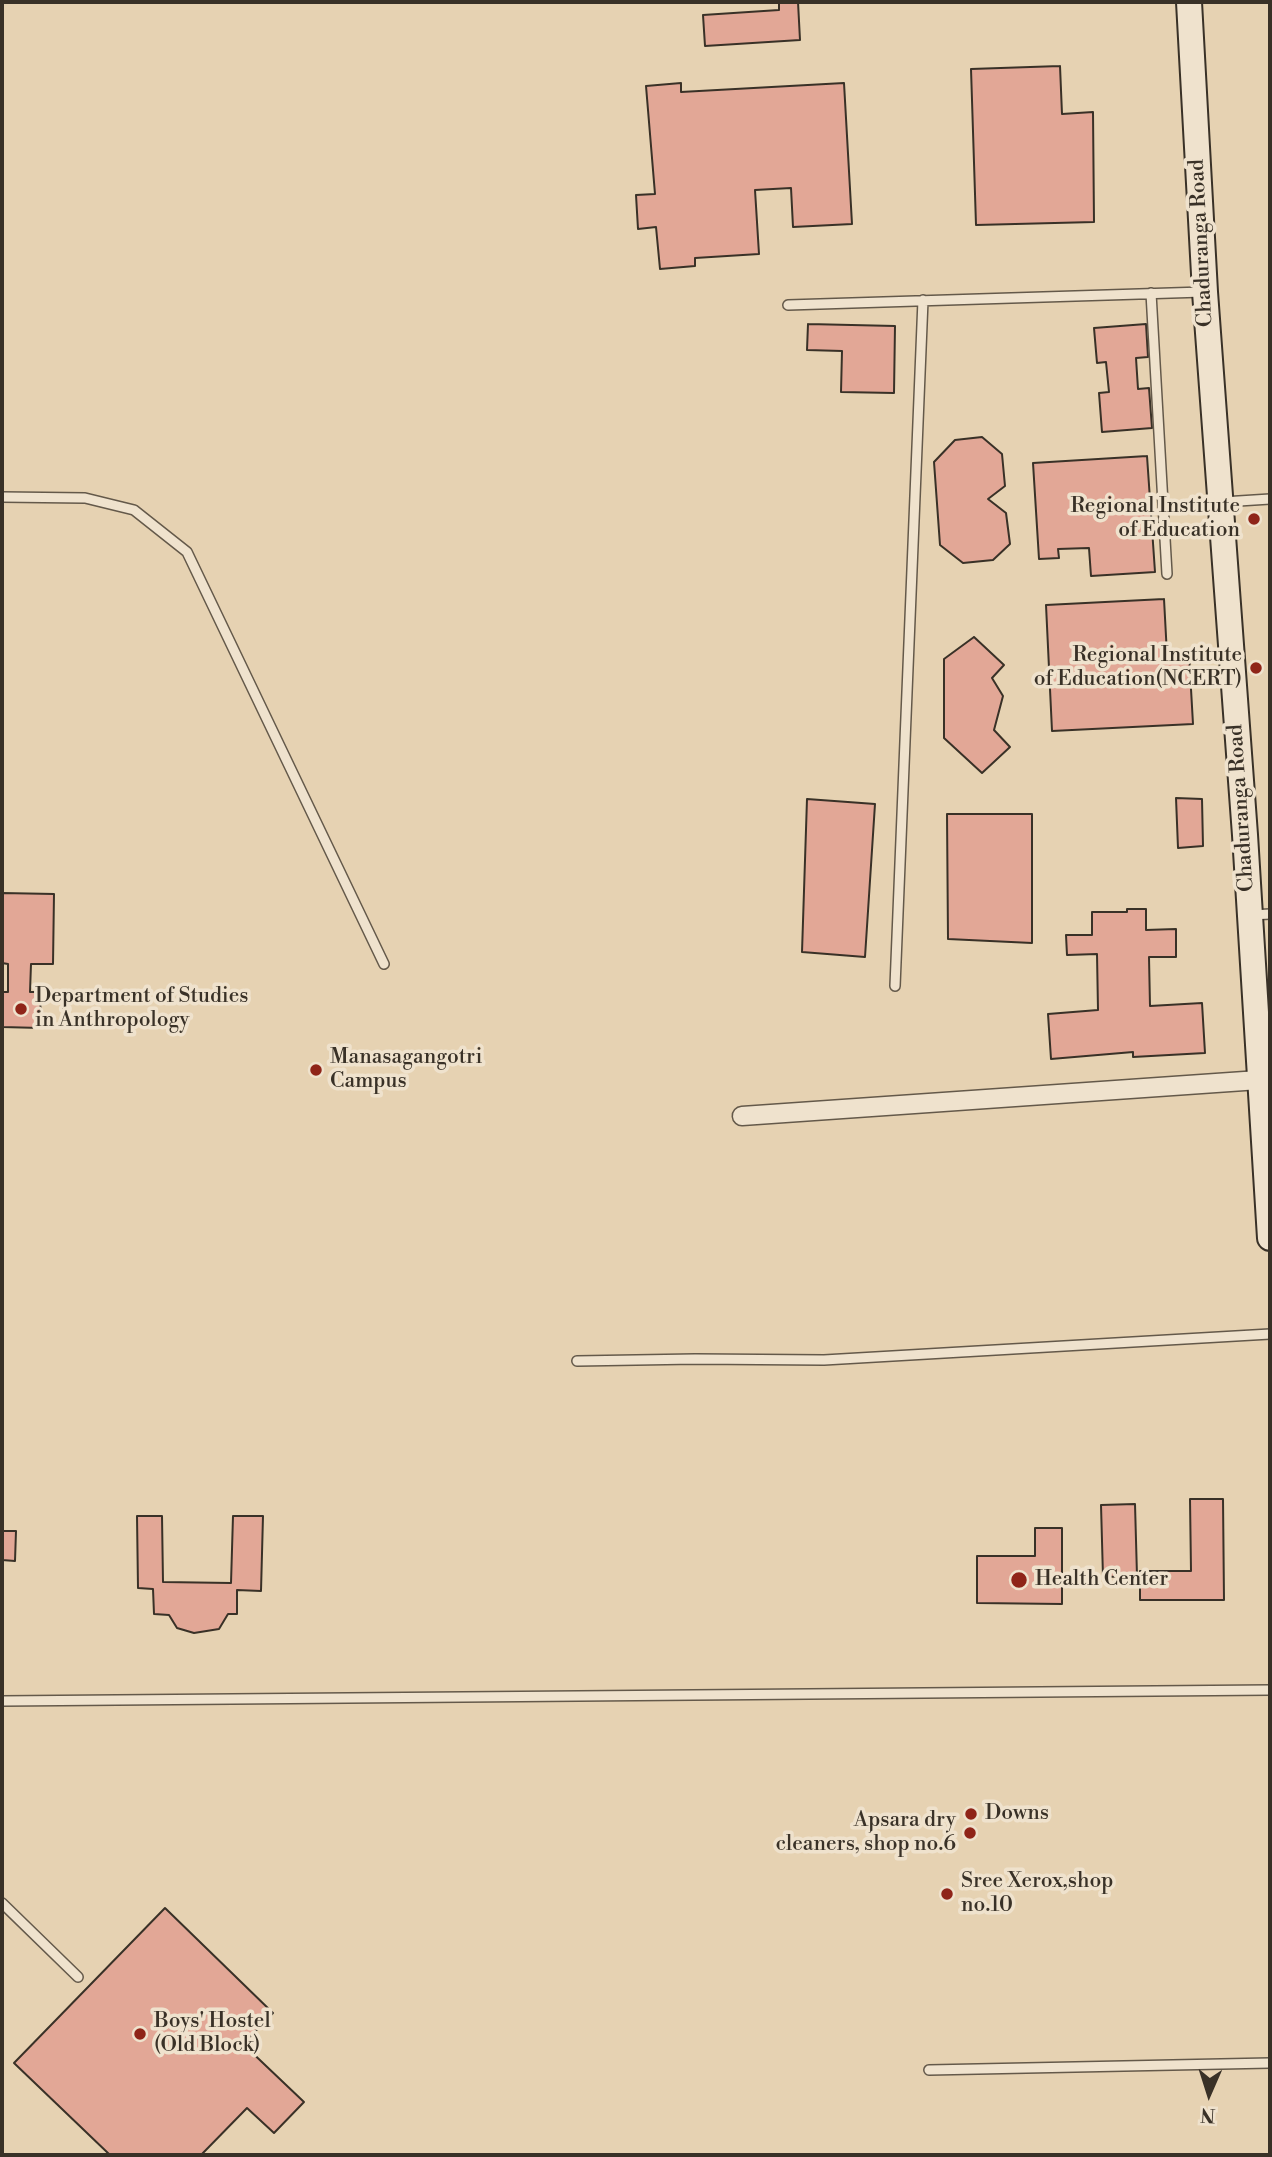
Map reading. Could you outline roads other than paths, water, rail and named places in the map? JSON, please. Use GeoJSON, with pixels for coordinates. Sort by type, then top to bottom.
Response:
{"type":"FeatureCollection","features":[{"type":"Feature","properties":{"kind":"street","name":"Chaduranga Road"},"geometry":{"type":"LineString","coordinates":[[1189,2],[1205,292],[1221,503],[1260,915],[1263,1088],[1270,1238]]}},
{"type":"Feature","properties":{"kind":"street"},"geometry":{"type":"LineString","coordinates":[[742,1116],[1263,1088]]}},
{"type":"Feature","properties":{"kind":"lane"},"geometry":{"type":"LineString","coordinates":[[788,305],[1205,292]]}},
{"type":"Feature","properties":{"kind":"lane"},"geometry":{"type":"LineString","coordinates":[[1151,293],[1167,574]]}},
{"type":"Feature","properties":{"kind":"lane"},"geometry":{"type":"LineString","coordinates":[[895,986],[923,300]]}},
{"type":"Feature","properties":{"kind":"lane"},"geometry":{"type":"LineString","coordinates":[[2,497],[85,498],[134,510],[187,552],[384,964]]}},
{"type":"Feature","properties":{"kind":"lane"},"geometry":{"type":"LineString","coordinates":[[1221,503],[1270,499]]}},
{"type":"Feature","properties":{"kind":"lane"},"geometry":{"type":"LineString","coordinates":[[577,1361],[824,1360],[1270,1334]]}},
{"type":"Feature","properties":{"kind":"lane"},"geometry":{"type":"LineString","coordinates":[[2,1701],[1270,1690]]}},
{"type":"Feature","properties":{"kind":"lane"},"geometry":{"type":"LineString","coordinates":[[2,1903],[78,1976]]}},
{"type":"Feature","properties":{"kind":"lane"},"geometry":{"type":"LineString","coordinates":[[929,2070],[1270,2063]]}},
{"type":"Feature","properties":{"kind":"place","name":"Regional Institute of Education"},"geometry":{"type":"Point","coordinates":[1254,519]}},
{"type":"Feature","properties":{"kind":"place","name":"Regional Institute of Education(NCERT)"},"geometry":{"type":"Point","coordinates":[1256,668]}},
{"type":"Feature","properties":{"kind":"place","name":"Department of Studies in Anthropology"},"geometry":{"type":"Point","coordinates":[21,1009]}},
{"type":"Feature","properties":{"kind":"place","name":"Manasagangotri Campus"},"geometry":{"type":"Point","coordinates":[316,1070]}},
{"type":"Feature","properties":{"kind":"place","name":"Health Center"},"geometry":{"type":"Point","coordinates":[1019,1580]}},
{"type":"Feature","properties":{"kind":"place","name":"Downs"},"geometry":{"type":"Point","coordinates":[971,1814]}},
{"type":"Feature","properties":{"kind":"place","name":"Apsara dry cleaners, shop no.6"},"geometry":{"type":"Point","coordinates":[970,1833]}},
{"type":"Feature","properties":{"kind":"place","name":"Sree Xerox,shop no.10"},"geometry":{"type":"Point","coordinates":[947,1894]}},
{"type":"Feature","properties":{"kind":"place","name":"Boys' Hostel (Old Block)"},"geometry":{"type":"Point","coordinates":[140,2034]}}]}
